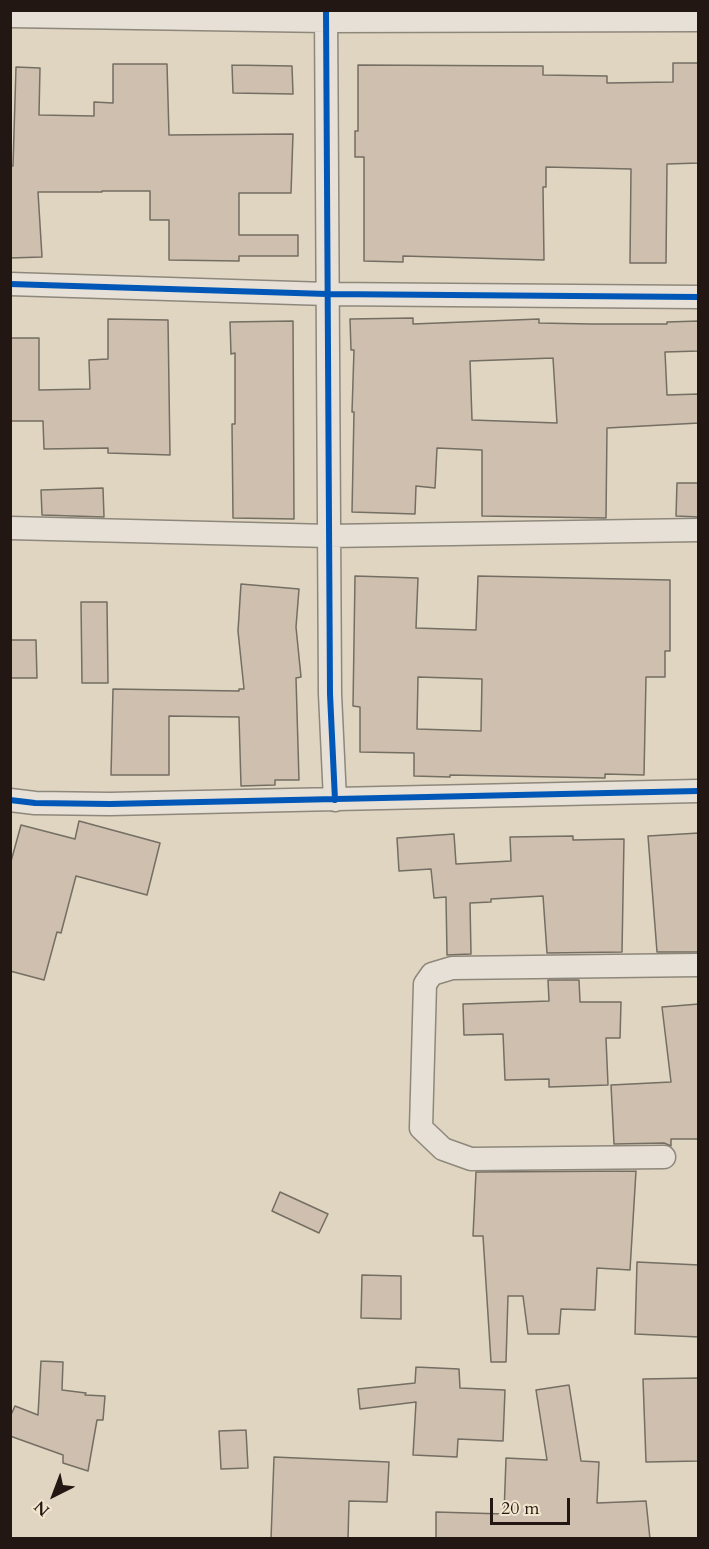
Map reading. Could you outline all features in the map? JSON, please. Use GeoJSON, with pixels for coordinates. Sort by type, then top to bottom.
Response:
{"type":"FeatureCollection","features":[{"type":"Feature","properties":{"kind":"street"},"geometry":{"type":"LineString","coordinates":[[10,16],[326,16],[699,20]]}},
{"type":"Feature","properties":{"kind":"street"},"geometry":{"type":"LineString","coordinates":[[326,16],[330,694],[335,800]]}},
{"type":"Feature","properties":{"kind":"street"},"geometry":{"type":"LineString","coordinates":[[10,284],[327,294],[699,297]]}},
{"type":"Feature","properties":{"kind":"street"},"geometry":{"type":"LineString","coordinates":[[10,528],[329,536],[699,530]]}},
{"type":"Feature","properties":{"kind":"street"},"geometry":{"type":"LineString","coordinates":[[10,800],[35,803],[110,804],[699,791]]}},
{"type":"Feature","properties":{"kind":"street"},"geometry":{"type":"LineString","coordinates":[[664,1157],[471,1159],[443,1149],[421,1128],[425,984],[432,974],[452,968],[699,965]]}},
{"type":"Feature","properties":{"kind":"building"},"geometry":{"type":"Polygon","coordinates":[[[673,63],[699,63],[699,163],[667,164],[666,263],[630,263],[631,169],[546,167],[546,187],[543,187],[544,260],[403,256],[403,262],[364,261],[364,157],[355,157],[355,131],[358,131],[358,65],[543,66],[543,75],[607,76],[607,83],[673,82],[673,63]]]}},
{"type":"Feature","properties":{"kind":"building"},"geometry":{"type":"Polygon","coordinates":[[[113,64],[167,64],[169,135],[293,134],[291,193],[239,193],[239,235],[298,235],[298,256],[239,256],[239,261],[169,260],[169,220],[150,220],[150,191],[102,191],[38,192],[42,257],[10,258],[10,166],[13,166],[16,67],[40,68],[39,115],[94,116],[94,102],[113,103],[113,64]]]}},
{"type":"Feature","properties":{"kind":"building"},"geometry":{"type":"Polygon","coordinates":[[[232,65],[292,66],[293,94],[233,93],[232,65]]]}},
{"type":"Feature","properties":{"kind":"building"},"geometry":{"type":"Polygon","coordinates":[[[413,318],[413,324],[539,319],[539,323],[591,324],[667,324],[667,322],[699,321],[699,351],[665,352],[667,395],[699,394],[699,423],[607,428],[606,518],[482,516],[482,450],[437,448],[435,488],[416,486],[415,514],[352,512],[354,350],[351,350],[350,319],[413,318]],[[553,358],[470,361],[472,420],[557,423],[553,358]]]}},
{"type":"Feature","properties":{"kind":"building"},"geometry":{"type":"Polygon","coordinates":[[[108,319],[168,320],[170,455],[108,453],[108,448],[44,449],[43,421],[10,421],[10,338],[39,338],[39,390],[90,389],[89,360],[108,359],[108,319]]]}},
{"type":"Feature","properties":{"kind":"building"},"geometry":{"type":"Polygon","coordinates":[[[293,321],[294,519],[233,518],[232,424],[235,424],[235,353],[231,354],[230,322],[293,321]]]}},
{"type":"Feature","properties":{"kind":"building"},"geometry":{"type":"Polygon","coordinates":[[[677,483],[699,483],[699,517],[676,516],[677,483]]]}},
{"type":"Feature","properties":{"kind":"building"},"geometry":{"type":"Polygon","coordinates":[[[103,488],[104,517],[42,515],[41,490],[103,488]]]}},
{"type":"Feature","properties":{"kind":"building"},"geometry":{"type":"Polygon","coordinates":[[[355,576],[418,578],[416,628],[476,630],[478,576],[670,580],[670,651],[665,651],[665,677],[646,677],[644,775],[605,774],[605,778],[414,776],[414,753],[360,752],[360,707],[353,706],[355,576]],[[418,677],[417,729],[481,731],[482,679],[418,677]]]}},
{"type":"Feature","properties":{"kind":"building"},"geometry":{"type":"Polygon","coordinates":[[[241,584],[299,589],[296,627],[301,677],[296,678],[299,780],[275,780],[275,785],[241,786],[239,717],[169,716],[169,775],[111,775],[113,689],[239,691],[239,689],[244,689],[238,631],[241,584]]]}},
{"type":"Feature","properties":{"kind":"building"},"geometry":{"type":"Polygon","coordinates":[[[81,602],[107,602],[108,683],[82,683],[81,602]]]}},
{"type":"Feature","properties":{"kind":"building"},"geometry":{"type":"Polygon","coordinates":[[[10,640],[36,640],[37,678],[10,678],[10,640]]]}},
{"type":"Feature","properties":{"kind":"building"},"geometry":{"type":"Polygon","coordinates":[[[79,821],[160,843],[147,895],[76,876],[61,933],[57,932],[44,980],[10,971],[10,865],[21,825],[75,839],[79,821]]]}},
{"type":"Feature","properties":{"kind":"building"},"geometry":{"type":"Polygon","coordinates":[[[699,833],[699,952],[657,952],[648,836],[699,833]]]}},
{"type":"Feature","properties":{"kind":"building"},"geometry":{"type":"Polygon","coordinates":[[[454,834],[456,864],[511,861],[510,837],[573,836],[573,840],[624,839],[622,952],[547,953],[543,896],[491,899],[491,902],[470,903],[471,954],[447,955],[446,897],[434,898],[431,869],[399,871],[397,838],[454,834]]]}},
{"type":"Feature","properties":{"kind":"building"},"geometry":{"type":"Polygon","coordinates":[[[548,980],[579,980],[580,1002],[621,1002],[620,1038],[606,1038],[608,1085],[549,1087],[549,1079],[505,1080],[503,1034],[464,1035],[463,1004],[549,1001],[548,980]]]}},
{"type":"Feature","properties":{"kind":"building"},"geometry":{"type":"Polygon","coordinates":[[[699,1004],[699,1139],[671,1139],[671,1146],[664,1143],[614,1144],[611,1085],[671,1082],[662,1007],[699,1004]]]}},
{"type":"Feature","properties":{"kind":"building"},"geometry":{"type":"Polygon","coordinates":[[[636,1171],[630,1270],[597,1268],[595,1310],[561,1309],[559,1334],[528,1334],[523,1296],[508,1296],[506,1362],[491,1362],[483,1236],[473,1236],[476,1172],[636,1171]]]}},
{"type":"Feature","properties":{"kind":"building"},"geometry":{"type":"Polygon","coordinates":[[[280,1192],[328,1214],[319,1233],[272,1211],[280,1192]]]}},
{"type":"Feature","properties":{"kind":"building"},"geometry":{"type":"Polygon","coordinates":[[[637,1262],[699,1265],[699,1337],[635,1334],[637,1262]]]}},
{"type":"Feature","properties":{"kind":"building"},"geometry":{"type":"Polygon","coordinates":[[[362,1275],[401,1276],[401,1319],[361,1318],[362,1275]]]}},
{"type":"Feature","properties":{"kind":"building"},"geometry":{"type":"Polygon","coordinates":[[[41,1361],[63,1362],[62,1390],[105,1396],[103,1420],[97,1420],[88,1471],[63,1463],[63,1455],[10,1436],[10,1417],[15,1406],[38,1415],[41,1361]]]}},
{"type":"Feature","properties":{"kind":"building"},"geometry":{"type":"Polygon","coordinates":[[[416,1367],[459,1369],[460,1388],[505,1390],[503,1441],[458,1439],[457,1457],[413,1455],[416,1402],[360,1409],[358,1389],[415,1383],[416,1367]]]}},
{"type":"Feature","properties":{"kind":"building"},"geometry":{"type":"Polygon","coordinates":[[[699,1378],[699,1461],[646,1462],[643,1379],[699,1378]]]}},
{"type":"Feature","properties":{"kind":"building"},"geometry":{"type":"Polygon","coordinates":[[[569,1385],[581,1461],[599,1462],[597,1503],[646,1501],[650,1539],[436,1539],[436,1512],[504,1514],[506,1458],[547,1460],[536,1390],[569,1385]]]}},
{"type":"Feature","properties":{"kind":"building"},"geometry":{"type":"Polygon","coordinates":[[[246,1430],[248,1468],[221,1469],[219,1431],[246,1430]]]}},
{"type":"Feature","properties":{"kind":"building"},"geometry":{"type":"Polygon","coordinates":[[[274,1457],[389,1462],[387,1502],[349,1501],[348,1539],[271,1539],[274,1457]]]}},
{"type":"Feature","properties":{"kind":"cycle path"},"geometry":{"type":"LineString","coordinates":[[326,10],[330,694],[335,800]]}},
{"type":"Feature","properties":{"kind":"cycle path"},"geometry":{"type":"LineString","coordinates":[[10,284],[327,294],[698,297]]}},
{"type":"Feature","properties":{"kind":"cycle path"},"geometry":{"type":"LineString","coordinates":[[10,800],[35,803],[110,804],[698,791]]}}]}
